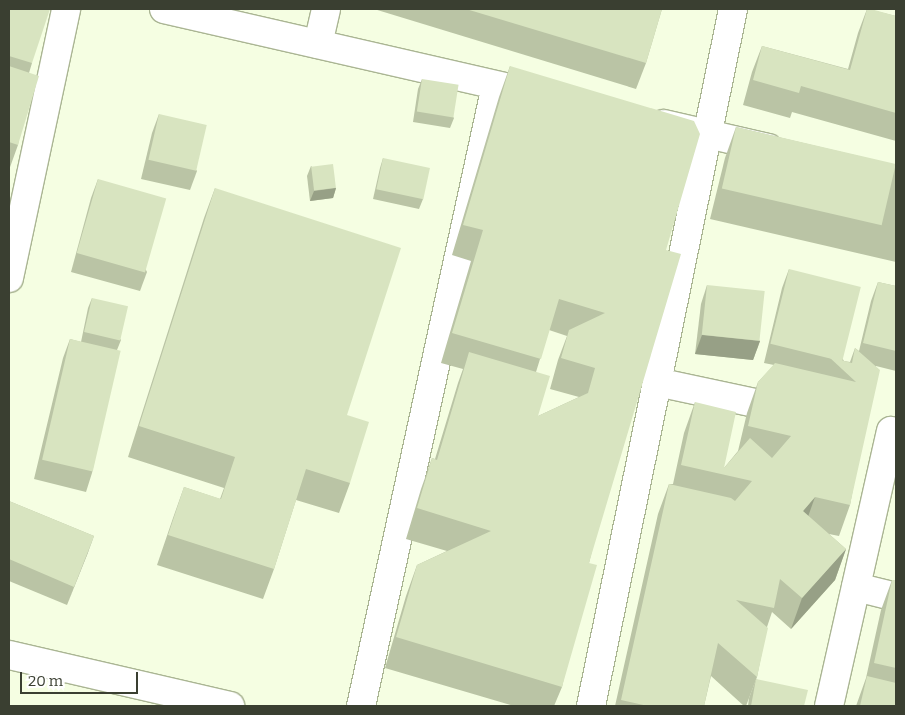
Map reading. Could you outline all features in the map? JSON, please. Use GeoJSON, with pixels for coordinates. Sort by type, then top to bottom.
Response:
{"type":"FeatureCollection","features":[{"type":"Feature","properties":{"kind":"street"},"geometry":{"type":"LineString","coordinates":[[9,278],[66,9]]}},
{"type":"Feature","properties":{"kind":"street"},"geometry":{"type":"LineString","coordinates":[[164,9],[563,101]]}},
{"type":"Feature","properties":{"kind":"street"},"geometry":{"type":"LineString","coordinates":[[318,44],[326,9]]}},
{"type":"Feature","properties":{"kind":"street"},"geometry":{"type":"LineString","coordinates":[[591,706],[733,9]]}},
{"type":"Feature","properties":{"kind":"street"},"geometry":{"type":"LineString","coordinates":[[360,706],[496,86]]}},
{"type":"Feature","properties":{"kind":"street"},"geometry":{"type":"LineString","coordinates":[[640,119],[792,153]]}},
{"type":"Feature","properties":{"kind":"street"},"geometry":{"type":"LineString","coordinates":[[657,382],[813,415]]}},
{"type":"Feature","properties":{"kind":"street"},"geometry":{"type":"LineString","coordinates":[[828,706],[856,587],[886,430]]}},
{"type":"Feature","properties":{"kind":"street"},"geometry":{"type":"LineString","coordinates":[[856,587],[896,598]]}},
{"type":"Feature","properties":{"kind":"street"},"geometry":{"type":"LineString","coordinates":[[9,655],[190,702],[230,706]]}},
{"type":"Feature","properties":{"kind":"building"},"geometry":{"type":"Polygon","coordinates":[[[9,9],[50,9],[32,63],[9,56],[9,9]]]}},
{"type":"Feature","properties":{"kind":"building"},"geometry":{"type":"Polygon","coordinates":[[[466,9],[662,9],[646,63],[466,9]]]}},
{"type":"Feature","properties":{"kind":"building"},"geometry":{"type":"Polygon","coordinates":[[[867,9],[896,16],[896,113],[801,86],[799,93],[753,80],[762,46],[850,70],[867,9]]]}},
{"type":"Feature","properties":{"kind":"building"},"geometry":{"type":"Polygon","coordinates":[[[9,66],[39,76],[18,145],[9,142],[9,66]]]}},
{"type":"Feature","properties":{"kind":"building"},"geometry":{"type":"Polygon","coordinates":[[[510,66],[694,121],[700,134],[666,250],[681,254],[589,563],[597,565],[562,687],[396,637],[417,565],[491,531],[417,508],[432,458],[437,460],[469,352],[550,376],[538,416],[588,393],[595,368],[561,358],[569,330],[605,313],[559,299],[541,359],[452,333],[483,230],[463,225],[510,66]]]}},
{"type":"Feature","properties":{"kind":"building"},"geometry":{"type":"Polygon","coordinates":[[[422,79],[459,85],[453,117],[417,112],[422,79]]]}},
{"type":"Feature","properties":{"kind":"building"},"geometry":{"type":"Polygon","coordinates":[[[159,114],[207,125],[196,171],[148,160],[159,114]]]}},
{"type":"Feature","properties":{"kind":"building"},"geometry":{"type":"Polygon","coordinates":[[[736,127],[896,164],[882,225],[722,188],[736,127]]]}},
{"type":"Feature","properties":{"kind":"building"},"geometry":{"type":"Polygon","coordinates":[[[383,158],[430,168],[423,199],[376,189],[383,158]]]}},
{"type":"Feature","properties":{"kind":"building"},"geometry":{"type":"Polygon","coordinates":[[[333,164],[336,188],[314,191],[311,167],[333,164]]]}},
{"type":"Feature","properties":{"kind":"building"},"geometry":{"type":"Polygon","coordinates":[[[98,179],[166,199],[145,273],[77,253],[98,179]]]}},
{"type":"Feature","properties":{"kind":"building"},"geometry":{"type":"Polygon","coordinates":[[[215,188],[401,248],[347,415],[369,422],[350,483],[306,469],[274,569],[168,535],[184,487],[221,499],[235,457],[139,426],[215,188]]]}},
{"type":"Feature","properties":{"kind":"building"},"geometry":{"type":"Polygon","coordinates":[[[789,269],[861,287],[842,362],[770,344],[789,269]]]}},
{"type":"Feature","properties":{"kind":"building"},"geometry":{"type":"Polygon","coordinates":[[[878,282],[896,286],[896,351],[863,343],[878,282]]]}},
{"type":"Feature","properties":{"kind":"building"},"geometry":{"type":"Polygon","coordinates":[[[707,285],[765,291],[759,341],[702,335],[707,285]]]}},
{"type":"Feature","properties":{"kind":"building"},"geometry":{"type":"Polygon","coordinates":[[[92,298],[128,306],[120,340],[84,332],[92,298]]]}},
{"type":"Feature","properties":{"kind":"building"},"geometry":{"type":"Polygon","coordinates":[[[70,339],[121,351],[93,472],[42,460],[70,339]]]}},
{"type":"Feature","properties":{"kind":"building"},"geometry":{"type":"Polygon","coordinates":[[[855,348],[880,370],[850,505],[815,497],[803,511],[846,549],[802,598],[780,579],[774,608],[736,600],[768,628],[757,677],[718,643],[704,706],[648,706],[621,700],[669,484],[731,498],[735,501],[752,481],[681,465],[695,402],[736,412],[724,468],[750,438],[772,458],[791,436],[748,426],[758,382],[775,363],[856,382],[829,357],[852,363],[855,348]]]}},
{"type":"Feature","properties":{"kind":"building"},"geometry":{"type":"Polygon","coordinates":[[[9,501],[94,536],[74,587],[9,559],[9,501]]]}},
{"type":"Feature","properties":{"kind":"building"},"geometry":{"type":"Polygon","coordinates":[[[892,580],[896,580],[896,668],[874,663],[892,580]]]}},
{"type":"Feature","properties":{"kind":"building"},"geometry":{"type":"Polygon","coordinates":[[[867,676],[896,683],[896,706],[860,706],[867,676]]]}},
{"type":"Feature","properties":{"kind":"building"},"geometry":{"type":"Polygon","coordinates":[[[756,679],[808,690],[804,706],[751,706],[756,679]]]}}]}
